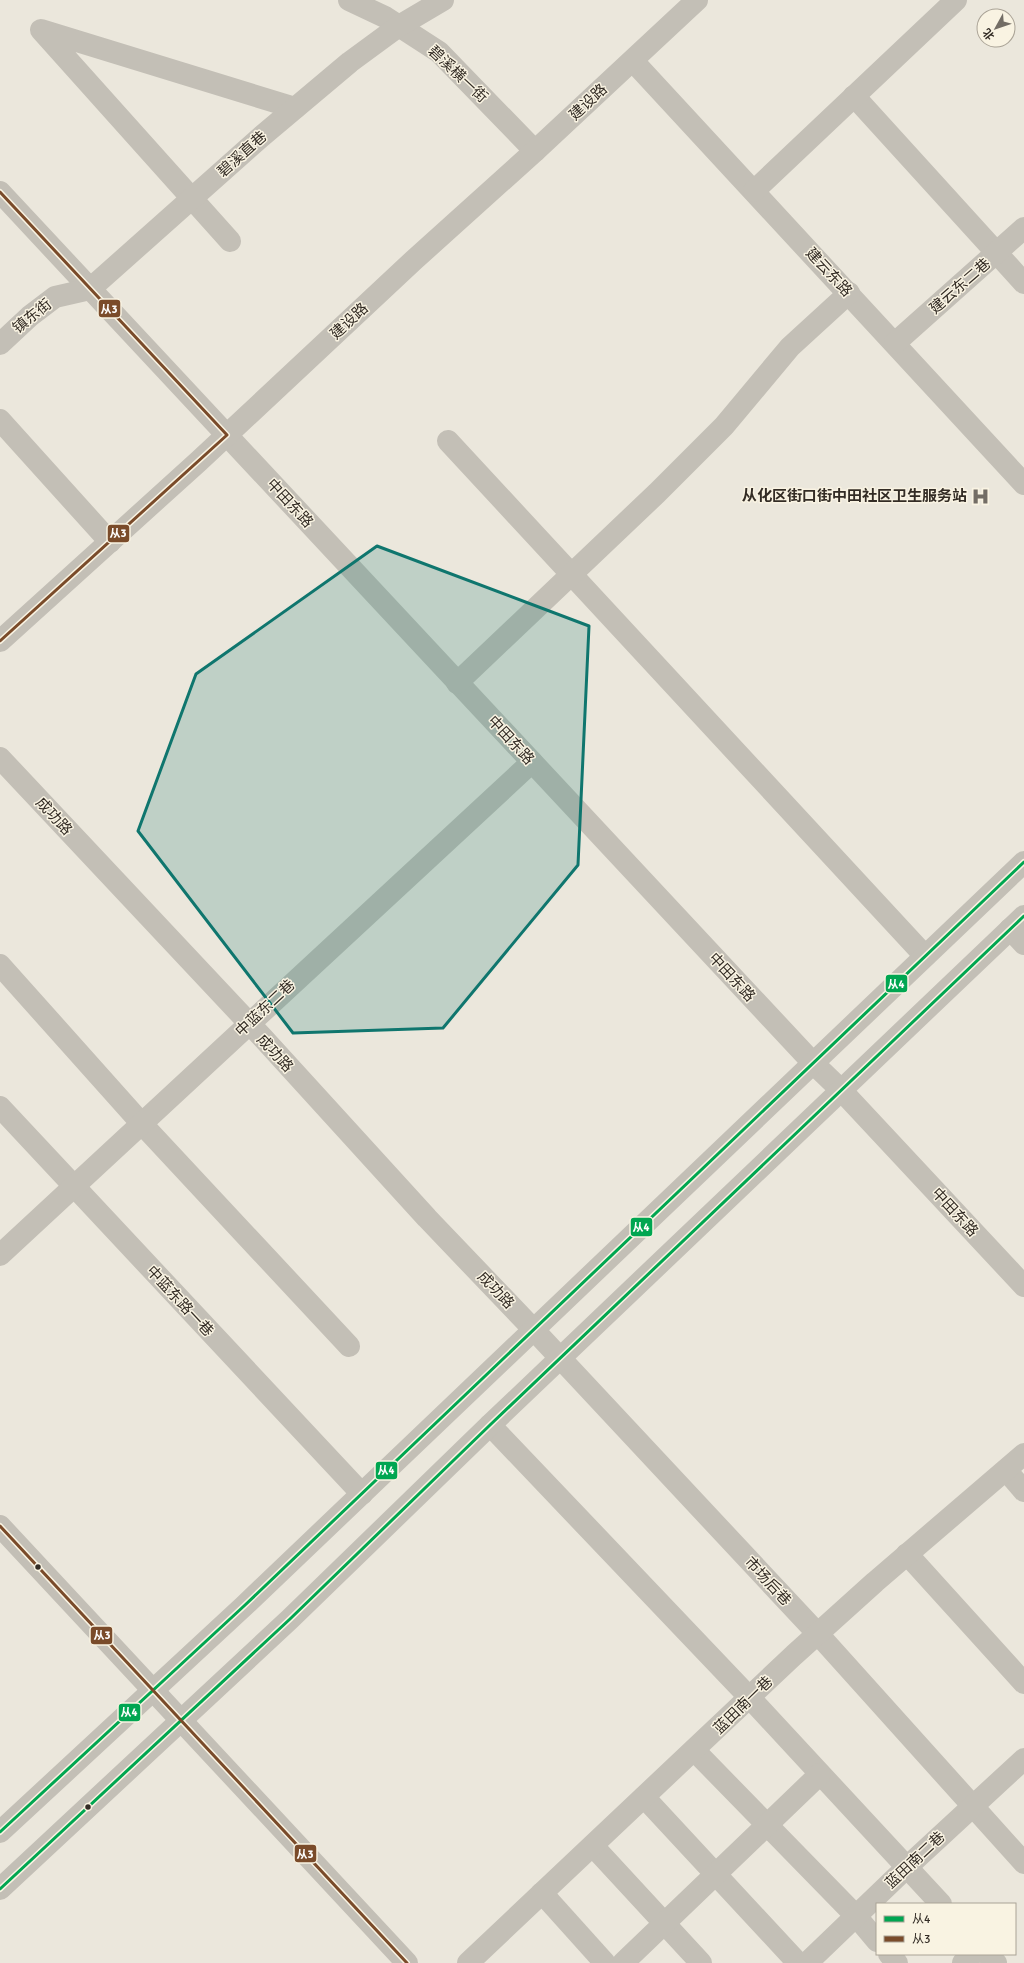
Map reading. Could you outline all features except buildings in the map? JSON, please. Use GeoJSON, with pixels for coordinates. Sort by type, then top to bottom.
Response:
{"type":"FeatureCollection","features":[{"type":"Feature","properties":{"kind":"street","name":"碧溪横一街"},"geometry":{"type":"LineString","coordinates":[[349,0],[384,17],[439,52],[535,151]]}},
{"type":"Feature","properties":{"kind":"street","name":"碧溪直巷"},"geometry":{"type":"LineString","coordinates":[[90,289],[295,108],[350,62],[398,26],[443,0]]}},
{"type":"Feature","properties":{"kind":"street","name":"建设路"},"geometry":{"type":"LineString","coordinates":[[0,641],[227,435],[414,260],[633,61],[697,0]]}},
{"type":"Feature","properties":{"kind":"street"},"geometry":{"type":"LineString","coordinates":[[754,191],[956,0]]}},
{"type":"Feature","properties":{"kind":"street"},"geometry":{"type":"LineString","coordinates":[[230,241],[41,30],[295,108]]}},
{"type":"Feature","properties":{"kind":"street","name":"建云东路"},"geometry":{"type":"LineString","coordinates":[[633,61],[1024,484]]}},
{"type":"Feature","properties":{"kind":"street"},"geometry":{"type":"LineString","coordinates":[[854,96],[1024,283]]}},
{"type":"Feature","properties":{"kind":"street","name":"中田东路"},"geometry":{"type":"LineString","coordinates":[[0,192],[813,1063],[841,1090],[1024,1286]]}},
{"type":"Feature","properties":{"kind":"street","name":"建云东二巷"},"geometry":{"type":"LineString","coordinates":[[895,343],[1024,228]]}},
{"type":"Feature","properties":{"kind":"street","name":"镇东街"},"geometry":{"type":"LineString","coordinates":[[0,344],[30,316],[55,297],[90,289]]}},
{"type":"Feature","properties":{"kind":"street"},"geometry":{"type":"LineString","coordinates":[[458,683],[657,493],[724,426],[790,347],[849,293]]}},
{"type":"Feature","properties":{"kind":"street"},"geometry":{"type":"LineString","coordinates":[[0,420],[110,542]]}},
{"type":"Feature","properties":{"kind":"street"},"geometry":{"type":"LineString","coordinates":[[448,441],[926,956]]}},
{"type":"Feature","properties":{"kind":"street","name":"成功路"},"geometry":{"type":"LineString","coordinates":[[0,758],[427,1218],[560,1358]]}},
{"type":"Feature","properties":{"kind":"street","name":"中蓝东二巷"},"geometry":{"type":"LineString","coordinates":[[0,1255],[532,762]]}},
{"type":"Feature","properties":{"kind":"street"},"geometry":{"type":"LineString","coordinates":[[0,1832],[362,1494],[1024,862]]}},
{"type":"Feature","properties":{"kind":"street"},"geometry":{"type":"LineString","coordinates":[[0,1889],[290,1619],[490,1425],[841,1090],[1019,930]]}},
{"type":"Feature","properties":{"kind":"street"},"geometry":{"type":"LineString","coordinates":[[0,965],[142,1124],[349,1346]]}},
{"type":"Feature","properties":{"kind":"street","name":"中蓝东路一巷"},"geometry":{"type":"LineString","coordinates":[[0,1108],[362,1494]]}},
{"type":"Feature","properties":{"kind":"street","name":"市场后巷"},"geometry":{"type":"LineString","coordinates":[[560,1358],[818,1634],[972,1807],[1024,1863]]}},
{"type":"Feature","properties":{"kind":"street"},"geometry":{"type":"LineString","coordinates":[[490,1425],[750,1698],[940,1903]]}},
{"type":"Feature","properties":{"kind":"street","name":"蓝田南一巷"},"geometry":{"type":"LineString","coordinates":[[468,1963],[818,1634],[907,1554],[1024,1454]]}},
{"type":"Feature","properties":{"kind":"street"},"geometry":{"type":"LineString","coordinates":[[1006,1470],[1024,1491]]}},
{"type":"Feature","properties":{"kind":"street"},"geometry":{"type":"LineString","coordinates":[[0,1526],[152,1691],[407,1963]]}},
{"type":"Feature","properties":{"kind":"street"},"geometry":{"type":"LineString","coordinates":[[907,1554],[1024,1683]]}},
{"type":"Feature","properties":{"kind":"street"},"geometry":{"type":"LineString","coordinates":[[694,1750],[856,1916],[876,1940]]}},
{"type":"Feature","properties":{"kind":"street","name":"蓝田南二巷"},"geometry":{"type":"LineString","coordinates":[[807,1963],[907,1867],[1024,1759]]}},
{"type":"Feature","properties":{"kind":"street"},"geometry":{"type":"LineString","coordinates":[[623,1963],[820,1774]]}},
{"type":"Feature","properties":{"kind":"street"},"geometry":{"type":"LineString","coordinates":[[644,1798],[798,1963]]}},
{"type":"Feature","properties":{"kind":"street"},"geometry":{"type":"LineString","coordinates":[[593,1846],[701,1963]]}},
{"type":"Feature","properties":{"kind":"street"},"geometry":{"type":"LineString","coordinates":[[542,1894],[605,1963]]}},
{"type":"Feature","properties":{"kind":"street"},"geometry":{"type":"LineString","coordinates":[[890,1955],[896,1963]]}},
{"type":"Feature","properties":{"kind":"street"},"geometry":{"type":"LineString","coordinates":[[963,1963],[972,1955]]}},
{"type":"Feature","properties":{"kind":"street"},"geometry":{"type":"LineString","coordinates":[[988,1955],[996,1963]]}},
{"type":"Feature","properties":{"kind":"highlighted area"},"geometry":{"type":"Polygon","coordinates":[[[377,546],[589,626],[578,865],[443,1028],[293,1033],[138,831],[196,674],[377,546]]]}},
{"type":"Feature","properties":{"kind":"transit line","name":"从3"},"geometry":{"type":"LineString","coordinates":[[0,192],[227,435],[0,641]]}},
{"type":"Feature","properties":{"kind":"transit line","name":"从4"},"geometry":{"type":"LineString","coordinates":[[0,1832],[244,1606],[1024,862]]}},
{"type":"Feature","properties":{"kind":"transit line","name":"从4"},"geometry":{"type":"LineString","coordinates":[[0,1889],[290,1619],[490,1425],[1024,916]]}},
{"type":"Feature","properties":{"kind":"transit line","name":"从3"},"geometry":{"type":"LineString","coordinates":[[0,1526],[407,1963]]}},
{"type":"Feature","properties":{"kind":"place","name":"从化区街口街中田社区卫生服务站"},"geometry":{"type":"Point","coordinates":[980,496]}}]}
